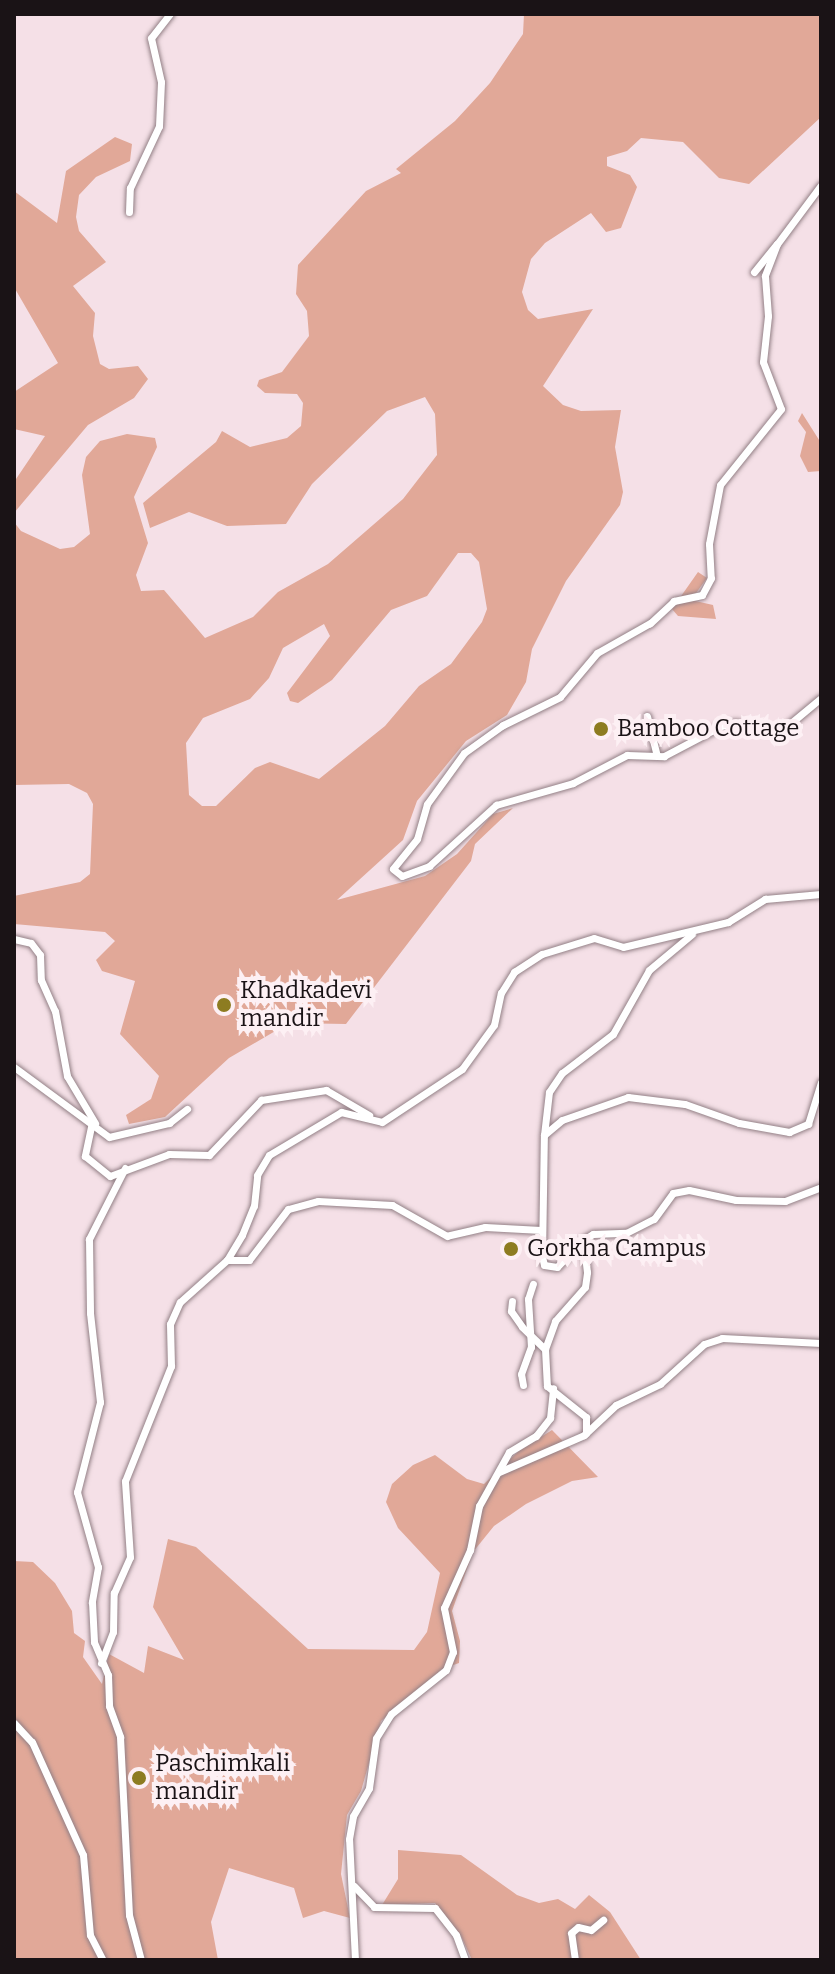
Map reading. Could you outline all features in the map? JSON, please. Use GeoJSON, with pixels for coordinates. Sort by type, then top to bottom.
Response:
{"type":"FeatureCollection","features":[{"type":"Feature","properties":{"kind":"street"},"geometry":{"type":"LineString","coordinates":[[129,212],[130,188],[159,126],[161,82],[151,38],[170,14]]}},
{"type":"Feature","properties":{"kind":"street"},"geometry":{"type":"LineString","coordinates":[[754,272],[821,185]]}},
{"type":"Feature","properties":{"kind":"street"},"geometry":{"type":"LineString","coordinates":[[777,244],[765,276],[768,316],[763,362],[781,409],[742,454],[716,496],[711,578],[702,595],[674,601],[650,623],[597,653],[560,697],[503,725],[464,753],[427,804],[417,839],[393,869],[402,876],[429,866],[496,805],[573,783],[627,755],[657,756],[735,723],[780,732],[821,698]]}},
{"type":"Feature","properties":{"kind":"street"},"geometry":{"type":"LineString","coordinates":[[647,716],[657,756]]}},
{"type":"Feature","properties":{"kind":"street"},"geometry":{"type":"LineString","coordinates":[[100,1666],[113,1632],[114,1593],[130,1557],[127,1471],[171,1366],[170,1324],[180,1302],[227,1260],[242,1235],[254,1206],[257,1175],[269,1155],[341,1112],[382,1122],[462,1069],[494,1025],[501,993],[514,972],[542,954],[575,940],[594,938],[623,947],[728,922],[765,899],[821,894]]}},
{"type":"Feature","properties":{"kind":"street"},"geometry":{"type":"LineString","coordinates":[[705,928],[674,945],[636,988],[630,1011],[613,1034],[562,1073],[549,1092],[544,1135],[542,1256],[550,1268],[593,1234],[626,1233],[654,1219],[673,1193],[689,1190],[785,1201],[821,1187]]}},
{"type":"Feature","properties":{"kind":"street"},"geometry":{"type":"LineString","coordinates":[[14,939],[31,943],[40,955],[41,980],[55,1011],[67,1076],[94,1124],[85,1156],[110,1176],[169,1154],[209,1155],[261,1100],[326,1090],[382,1122]]}},
{"type":"Feature","properties":{"kind":"street"},"geometry":{"type":"LineString","coordinates":[[14,1067],[109,1137],[121,1138],[169,1123],[187,1109]]}},
{"type":"Feature","properties":{"kind":"street"},"geometry":{"type":"LineString","coordinates":[[544,1135],[562,1120],[628,1097],[685,1104],[739,1123],[789,1132],[808,1124],[821,1082]]}},
{"type":"Feature","properties":{"kind":"street"},"geometry":{"type":"LineString","coordinates":[[124,1170],[89,1239],[87,1258],[100,1402],[77,1492],[98,1567],[92,1602],[100,1666],[108,1675],[109,1706],[120,1737],[129,1915],[141,1960]]}},
{"type":"Feature","properties":{"kind":"street"},"geometry":{"type":"LineString","coordinates":[[227,1260],[249,1260],[288,1209],[318,1201],[392,1205],[447,1236],[485,1227],[541,1230]]}},
{"type":"Feature","properties":{"kind":"street"},"geometry":{"type":"LineString","coordinates":[[583,1240],[585,1287],[555,1321],[545,1349],[544,1378],[586,1417],[586,1433]]}},
{"type":"Feature","properties":{"kind":"street"},"geometry":{"type":"LineString","coordinates":[[523,1385],[531,1335],[528,1299],[533,1284]]}},
{"type":"Feature","properties":{"kind":"street"},"geometry":{"type":"LineString","coordinates":[[512,1301],[511,1311],[545,1349]]}},
{"type":"Feature","properties":{"kind":"street"},"geometry":{"type":"LineString","coordinates":[[499,1472],[586,1433],[616,1405],[660,1384],[704,1344],[722,1338],[821,1343]]}},
{"type":"Feature","properties":{"kind":"street"},"geometry":{"type":"LineString","coordinates":[[355,1960],[349,1839],[353,1816],[369,1788],[376,1738],[391,1714],[446,1670],[453,1652],[444,1608],[470,1550],[479,1506],[509,1452],[536,1436],[550,1418],[553,1388]]}},
{"type":"Feature","properties":{"kind":"street"},"geometry":{"type":"LineString","coordinates":[[14,1723],[32,1742],[83,1855],[90,1935],[103,1960]]}},
{"type":"Feature","properties":{"kind":"street"},"geometry":{"type":"LineString","coordinates":[[353,1885],[374,1907],[435,1908],[456,1935],[465,1960]]}},
{"type":"Feature","properties":{"kind":"street"},"geometry":{"type":"LineString","coordinates":[[575,1960],[571,1933],[578,1927],[591,1930],[603,1920]]}},
{"type":"Feature","properties":{"kind":"shaded area"},"geometry":{"type":"Polygon","coordinates":[[[524,14],[821,14],[821,117],[749,184],[719,178],[683,142],[641,138],[627,151],[607,157],[607,166],[630,175],[637,187],[621,228],[606,232],[591,213],[545,243],[531,259],[522,292],[528,310],[538,319],[593,309],[543,386],[563,405],[581,411],[621,410],[615,447],[623,492],[620,505],[566,581],[532,649],[526,682],[507,715],[466,741],[417,801],[403,840],[337,900],[425,876],[457,854],[493,814],[513,808],[475,844],[471,861],[346,1024],[289,1023],[229,1058],[165,1117],[129,1124],[126,1115],[151,1099],[159,1076],[120,1034],[135,981],[102,971],[96,960],[115,941],[105,932],[14,924],[14,896],[80,882],[90,874],[93,804],[87,793],[69,784],[14,785],[14,522],[21,531],[60,549],[74,547],[90,534],[82,475],[86,457],[100,441],[127,434],[155,438],[157,447],[134,497],[148,543],[136,575],[141,591],[164,590],[205,638],[253,617],[278,592],[328,564],[403,499],[437,455],[435,414],[425,397],[387,411],[312,484],[286,524],[227,526],[189,512],[150,528],[143,503],[216,442],[222,431],[250,447],[287,438],[301,426],[303,403],[297,394],[265,393],[257,386],[259,380],[282,372],[309,336],[307,311],[296,294],[298,265],[366,191],[401,173],[396,169],[455,121],[490,83],[523,34],[524,14]],[[458,553],[427,596],[391,610],[332,680],[298,703],[290,701],[287,693],[330,636],[324,624],[283,648],[269,678],[250,699],[203,718],[186,743],[189,795],[202,806],[216,806],[255,768],[270,762],[319,779],[385,726],[419,686],[451,664],[482,622],[487,609],[479,562],[471,553],[458,553]]]}},
{"type":"Feature","properties":{"kind":"shaded area"},"geometry":{"type":"Polygon","coordinates":[[[115,137],[132,144],[130,161],[96,177],[79,195],[76,217],[79,231],[106,262],[73,286],[95,313],[93,336],[100,364],[109,369],[138,366],[148,379],[134,398],[88,425],[14,513],[14,482],[45,436],[14,429],[14,392],[58,363],[14,287],[14,191],[57,223],[66,171],[115,137]]]}},
{"type":"Feature","properties":{"kind":"shaded area"},"geometry":{"type":"Polygon","coordinates":[[[802,413],[821,443],[821,471],[808,472],[800,456],[806,432],[798,421],[802,413]]]}},
{"type":"Feature","properties":{"kind":"shaded area"},"geometry":{"type":"Polygon","coordinates":[[[698,572],[707,578],[691,600],[713,605],[716,619],[678,616],[672,609],[698,572]]]}},
{"type":"Feature","properties":{"kind":"shaded area"},"geometry":{"type":"Polygon","coordinates":[[[552,1430],[598,1477],[572,1481],[526,1504],[494,1526],[473,1552],[452,1611],[460,1641],[459,1663],[442,1669],[381,1721],[361,1791],[347,1815],[341,1874],[350,1918],[324,1911],[303,1918],[294,1888],[229,1868],[211,1922],[218,1960],[14,1960],[14,1561],[33,1562],[55,1583],[72,1611],[74,1633],[85,1641],[83,1657],[102,1684],[109,1654],[144,1673],[148,1646],[184,1660],[153,1607],[168,1539],[196,1547],[308,1649],[414,1650],[427,1632],[440,1573],[398,1528],[386,1502],[392,1484],[413,1465],[435,1455],[467,1479],[484,1484],[519,1451],[552,1430]]]}},
{"type":"Feature","properties":{"kind":"shaded area"},"geometry":{"type":"Polygon","coordinates":[[[398,1850],[461,1855],[517,1895],[539,1903],[558,1899],[575,1909],[589,1895],[610,1912],[641,1960],[472,1960],[461,1936],[435,1903],[382,1905],[398,1879],[398,1850]]]}},
{"type":"Feature","properties":{"kind":"place","name":"Bamboo Cottage"},"geometry":{"type":"Point","coordinates":[601,729]}},
{"type":"Feature","properties":{"kind":"place","name":"Khadkadevi mandir"},"geometry":{"type":"Point","coordinates":[224,1005]}},
{"type":"Feature","properties":{"kind":"place","name":"Gorkha Campus"},"geometry":{"type":"Point","coordinates":[511,1249]}},
{"type":"Feature","properties":{"kind":"place","name":"Paschimkali mandir"},"geometry":{"type":"Point","coordinates":[139,1778]}}]}
